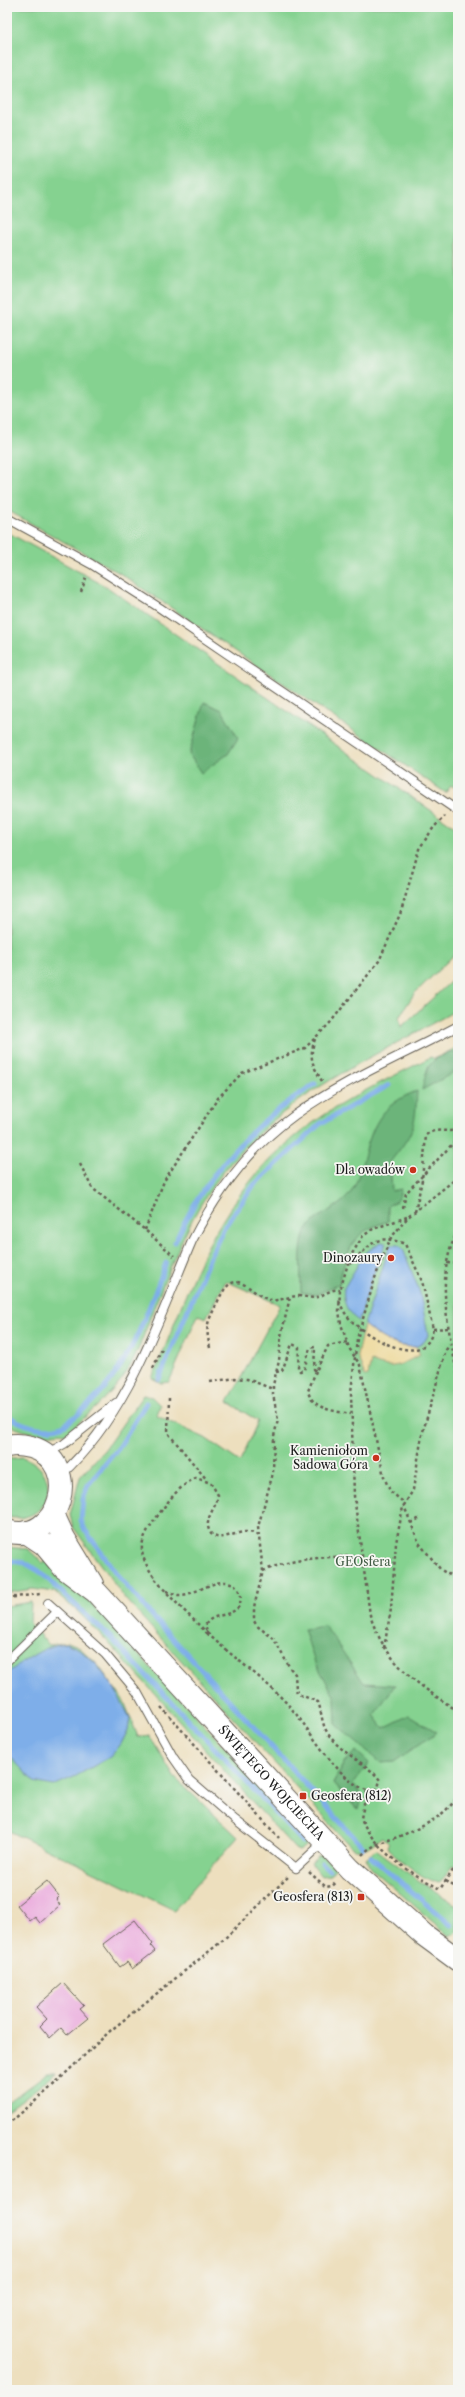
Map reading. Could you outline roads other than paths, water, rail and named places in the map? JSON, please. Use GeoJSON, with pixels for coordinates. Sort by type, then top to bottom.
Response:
{"type":"FeatureCollection","features":[{"type":"Feature","properties":{"kind":"street"},"geometry":{"type":"LineString","coordinates":[[8,1444],[23,1445],[37,1449],[45,1454],[54,1464],[60,1477],[62,1488],[59,1503],[53,1514],[38,1527],[16,1531]]}},
{"type":"Feature","properties":{"kind":"street","name":"ŚWIĘTEGO WOJCIECHA"},"geometry":{"type":"LineString","coordinates":[[53,1514],[64,1538],[96,1592]]}},
{"type":"Feature","properties":{"kind":"street","name":"ŚWIĘTEGO WOJCIECHA"},"geometry":{"type":"LineString","coordinates":[[16,1531],[44,1544],[64,1568],[96,1592],[324,1842],[355,1864],[418,1930],[456,1955]]}},
{"type":"Feature","properties":{"kind":"lane"},"geometry":{"type":"LineString","coordinates":[[7,518],[91,564],[160,608],[456,810]]}},
{"type":"Feature","properties":{"kind":"lane"},"geometry":{"type":"LineString","coordinates":[[60,1477],[79,1459],[96,1439],[132,1381],[146,1352],[183,1261],[203,1219],[242,1164],[267,1138],[295,1115],[329,1093],[458,1026]]}},
{"type":"Feature","properties":{"kind":"lane"},"geometry":{"type":"LineString","coordinates":[[45,1454],[64,1444],[119,1400]]}},
{"type":"Feature","properties":{"kind":"lane"},"geometry":{"type":"LineString","coordinates":[[48,1603],[105,1654],[137,1692],[173,1757],[189,1780],[298,1866],[324,1842]]}},
{"type":"Feature","properties":{"kind":"lane"},"geometry":{"type":"LineString","coordinates":[[7,1661],[57,1612]]}},
{"type":"Feature","properties":{"kind":"water"},"geometry":{"type":"Polygon","coordinates":[[[381,1242],[386,1243],[372,1278],[359,1321],[348,1311],[344,1297],[344,1288],[365,1253],[381,1242]]]}},
{"type":"Feature","properties":{"kind":"water"},"geometry":{"type":"Polygon","coordinates":[[[390,1245],[399,1245],[403,1249],[420,1293],[428,1335],[423,1343],[416,1346],[407,1347],[387,1340],[364,1325],[390,1245]]]}},
{"type":"Feature","properties":{"kind":"water"},"geometry":{"type":"Polygon","coordinates":[[[66,1643],[79,1649],[96,1664],[113,1686],[130,1718],[128,1730],[121,1744],[110,1757],[76,1776],[53,1786],[34,1782],[7,1753],[7,1673],[42,1650],[58,1644],[66,1643]]]}},
{"type":"Feature","properties":{"kind":"waterway"},"geometry":{"type":"LineString","coordinates":[[175,1242],[187,1217],[201,1194],[216,1172],[233,1152],[251,1133],[271,1116],[292,1099],[315,1084]]}},
{"type":"Feature","properties":{"kind":"waterway"},"geometry":{"type":"LineString","coordinates":[[159,1379],[210,1257],[225,1226],[254,1185],[320,1124],[389,1085]]}},
{"type":"Feature","properties":{"kind":"waterway"},"geometry":{"type":"LineString","coordinates":[[7,1415],[26,1425],[48,1429],[62,1426],[84,1409],[113,1378],[124,1360],[143,1323],[166,1263]]}},
{"type":"Feature","properties":{"kind":"waterway"},"geometry":{"type":"LineString","coordinates":[[146,1403],[120,1446],[88,1485],[83,1499],[81,1520],[85,1530],[116,1573],[154,1618],[363,1847]]}},
{"type":"Feature","properties":{"kind":"waterway"},"geometry":{"type":"LineString","coordinates":[[7,1560],[25,1563],[39,1571],[113,1640],[303,1842]]}},
{"type":"Feature","properties":{"kind":"waterway"},"geometry":{"type":"LineString","coordinates":[[371,1857],[451,1925]]}},
{"type":"Feature","properties":{"kind":"waterway"},"geometry":{"type":"LineString","coordinates":[[322,1863],[329,1870]]}},
{"type":"Feature","properties":{"kind":"place","name":"Dla owadów"},"geometry":{"type":"Point","coordinates":[413,1170]}},
{"type":"Feature","properties":{"kind":"place","name":"Dinozaury"},"geometry":{"type":"Point","coordinates":[391,1258]}},
{"type":"Feature","properties":{"kind":"place","name":"Kamieniołom Sadowa Góra"},"geometry":{"type":"Point","coordinates":[376,1458]}},
{"type":"Feature","properties":{"kind":"place","name":"Geosfera (812)"},"geometry":{"type":"Point","coordinates":[303,1796]}},
{"type":"Feature","properties":{"kind":"place","name":"Geosfera (813)"},"geometry":{"type":"Point","coordinates":[361,1897]}},
{"type":"Feature","properties":{"kind":"park label","name":"GEOsfera"},"geometry":{"type":"Point","coordinates":[363,1562]}}]}
